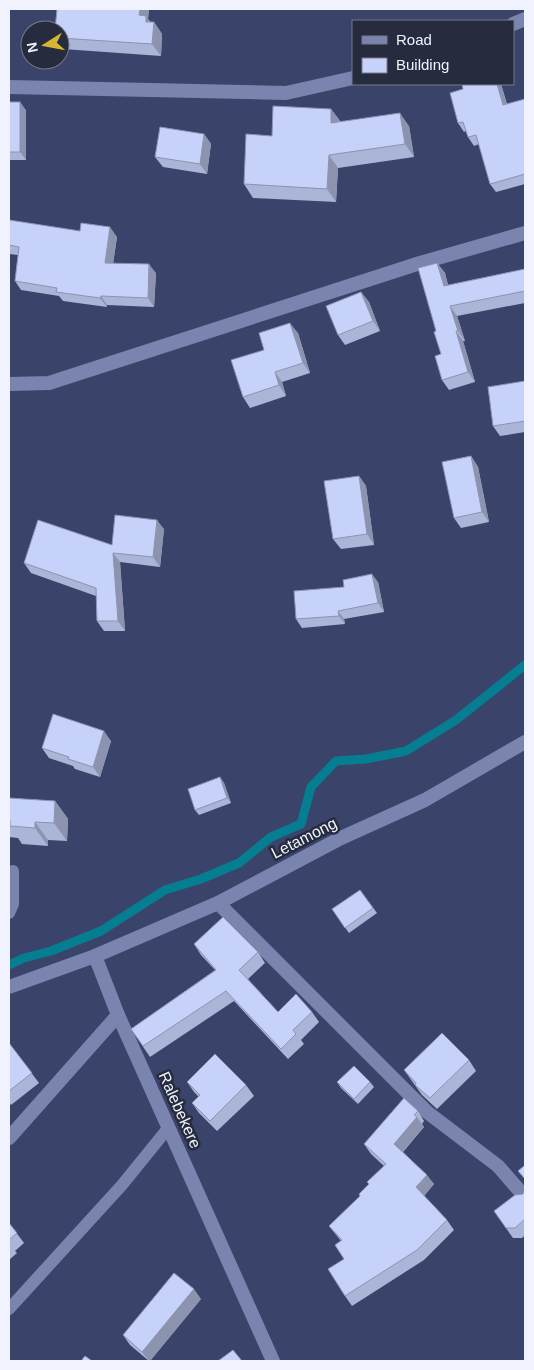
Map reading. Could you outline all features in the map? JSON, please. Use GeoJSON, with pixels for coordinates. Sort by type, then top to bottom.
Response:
{"type":"FeatureCollection","features":[{"type":"Feature","properties":{"kind":"street"},"geometry":{"type":"LineString","coordinates":[[9,87],[286,93],[352,78]]}},
{"type":"Feature","properties":{"kind":"street"},"geometry":{"type":"LineString","coordinates":[[9,384],[49,383],[420,263],[525,233]]}},
{"type":"Feature","properties":{"kind":"street","name":"Letamong"},"geometry":{"type":"LineString","coordinates":[[95,956],[218,903],[340,838],[425,800],[525,742]]}},
{"type":"Feature","properties":{"kind":"street"},"geometry":{"type":"LineString","coordinates":[[218,903],[427,1112],[498,1166],[525,1197]]}},
{"type":"Feature","properties":{"kind":"street"},"geometry":{"type":"LineString","coordinates":[[9,987],[95,956]]}},
{"type":"Feature","properties":{"kind":"street","name":"Ralebekere"},"geometry":{"type":"LineString","coordinates":[[95,956],[118,1015],[273,1361]]}},
{"type":"Feature","properties":{"kind":"street"},"geometry":{"type":"LineString","coordinates":[[9,1138],[118,1015]]}},
{"type":"Feature","properties":{"kind":"lane"},"geometry":{"type":"LineString","coordinates":[[9,914],[13,904],[13,871]]}},
{"type":"Feature","properties":{"kind":"lane"},"geometry":{"type":"LineString","coordinates":[[9,1309],[122,1185],[169,1128]]}},
{"type":"Feature","properties":{"kind":"building"},"geometry":{"type":"Polygon","coordinates":[[[57,9],[140,9],[139,15],[146,16],[146,22],[154,22],[152,44],[70,39],[70,20],[56,20],[57,9]]]}},
{"type":"Feature","properties":{"kind":"building"},"geometry":{"type":"Polygon","coordinates":[[[462,85],[497,85],[503,105],[525,99],[525,174],[490,184],[476,135],[468,137],[463,122],[458,123],[450,93],[463,89],[462,85]]]}},
{"type":"Feature","properties":{"kind":"building"},"geometry":{"type":"Polygon","coordinates":[[[9,102],[20,102],[20,152],[9,152],[9,102]]]}},
{"type":"Feature","properties":{"kind":"building"},"geometry":{"type":"Polygon","coordinates":[[[273,106],[331,109],[331,123],[400,113],[405,144],[329,155],[327,189],[244,184],[246,134],[272,136],[273,106]]]}},
{"type":"Feature","properties":{"kind":"building"},"geometry":{"type":"Polygon","coordinates":[[[160,127],[204,134],[200,164],[155,157],[160,127]]]}},
{"type":"Feature","properties":{"kind":"building"},"geometry":{"type":"Polygon","coordinates":[[[9,220],[80,231],[81,223],[110,227],[105,263],[149,264],[148,298],[101,296],[100,298],[56,292],[57,288],[15,281],[19,247],[9,245],[9,220]]]}},
{"type":"Feature","properties":{"kind":"building"},"geometry":{"type":"Polygon","coordinates":[[[437,263],[444,286],[525,269],[525,291],[450,306],[468,372],[442,380],[435,356],[441,354],[418,268],[437,263]]]}},
{"type":"Feature","properties":{"kind":"building"},"geometry":{"type":"Polygon","coordinates":[[[361,292],[373,321],[338,335],[326,306],[361,292]]]}},
{"type":"Feature","properties":{"kind":"building"},"geometry":{"type":"Polygon","coordinates":[[[290,323],[303,363],[275,372],[279,385],[243,397],[231,360],[264,350],[259,333],[290,323]]]}},
{"type":"Feature","properties":{"kind":"building"},"geometry":{"type":"Polygon","coordinates":[[[525,381],[525,421],[493,426],[488,387],[525,381]]]}},
{"type":"Feature","properties":{"kind":"building"},"geometry":{"type":"Polygon","coordinates":[[[471,456],[482,512],[454,518],[442,462],[471,456]]]}},
{"type":"Feature","properties":{"kind":"building"},"geometry":{"type":"Polygon","coordinates":[[[359,476],[367,534],[333,539],[324,481],[359,476]]]}},
{"type":"Feature","properties":{"kind":"building"},"geometry":{"type":"Polygon","coordinates":[[[115,515],[157,520],[153,557],[113,553],[118,621],[97,621],[96,588],[24,563],[38,520],[112,545],[115,515]]]}},
{"type":"Feature","properties":{"kind":"building"},"geometry":{"type":"Polygon","coordinates":[[[372,574],[378,603],[338,611],[339,616],[296,619],[294,591],[344,587],[343,580],[372,574]]]}},
{"type":"Feature","properties":{"kind":"building"},"geometry":{"type":"Polygon","coordinates":[[[53,714],[104,731],[93,767],[42,748],[53,714]]]}},
{"type":"Feature","properties":{"kind":"building"},"geometry":{"type":"Polygon","coordinates":[[[220,777],[227,798],[195,810],[188,789],[220,777]]]}},
{"type":"Feature","properties":{"kind":"building"},"geometry":{"type":"Polygon","coordinates":[[[9,798],[55,801],[54,823],[35,822],[35,828],[10,826],[9,798]]]}},
{"type":"Feature","properties":{"kind":"building"},"geometry":{"type":"Polygon","coordinates":[[[360,890],[373,908],[345,928],[332,909],[360,890]]]}},
{"type":"Feature","properties":{"kind":"building"},"geometry":{"type":"Polygon","coordinates":[[[223,917],[258,952],[239,970],[278,1012],[296,994],[312,1012],[293,1030],[296,1034],[281,1049],[226,991],[143,1046],[131,1029],[216,970],[194,944],[223,917]]]}},
{"type":"Feature","properties":{"kind":"building"},"geometry":{"type":"Polygon","coordinates":[[[442,1033],[469,1060],[430,1098],[415,1085],[416,1083],[404,1070],[442,1033]]]}},
{"type":"Feature","properties":{"kind":"building"},"geometry":{"type":"Polygon","coordinates":[[[9,1043],[32,1073],[9,1091],[9,1043]]]}},
{"type":"Feature","properties":{"kind":"building"},"geometry":{"type":"Polygon","coordinates":[[[215,1054],[246,1085],[210,1121],[192,1103],[200,1095],[187,1082],[215,1054]]]}},
{"type":"Feature","properties":{"kind":"building"},"geometry":{"type":"Polygon","coordinates":[[[354,1066],[370,1082],[354,1099],[337,1082],[354,1066]]]}},
{"type":"Feature","properties":{"kind":"building"},"geometry":{"type":"Polygon","coordinates":[[[404,1098],[418,1111],[414,1115],[417,1117],[394,1144],[427,1175],[416,1187],[447,1220],[417,1250],[345,1296],[328,1269],[344,1259],[335,1245],[342,1240],[329,1226],[360,1196],[359,1194],[369,1184],[367,1182],[386,1164],[364,1144],[404,1098]]]}},
{"type":"Feature","properties":{"kind":"building"},"geometry":{"type":"Polygon","coordinates":[[[525,1165],[525,1179],[518,1171],[525,1165]]]}},
{"type":"Feature","properties":{"kind":"building"},"geometry":{"type":"Polygon","coordinates":[[[525,1190],[525,1219],[515,1228],[506,1228],[494,1211],[515,1195],[523,1194],[525,1190]]]}},
{"type":"Feature","properties":{"kind":"building"},"geometry":{"type":"Polygon","coordinates":[[[9,1223],[17,1233],[9,1240],[9,1223]]]}},
{"type":"Feature","properties":{"kind":"building"},"geometry":{"type":"Polygon","coordinates":[[[174,1273],[194,1289],[142,1352],[123,1335],[174,1273]]]}},
{"type":"Feature","properties":{"kind":"building"},"geometry":{"type":"Polygon","coordinates":[[[233,1350],[242,1361],[218,1361],[233,1350]]]}},
{"type":"Feature","properties":{"kind":"building"},"geometry":{"type":"Polygon","coordinates":[[[85,1356],[92,1361],[81,1361],[85,1356]]]}},
{"type":"Feature","properties":{"kind":"waterway"},"geometry":{"type":"LineString","coordinates":[[9,965],[101,931],[165,890],[201,879],[239,863],[271,837],[301,824],[311,787],[336,761],[366,759],[406,751],[456,720],[525,665]]}}]}
